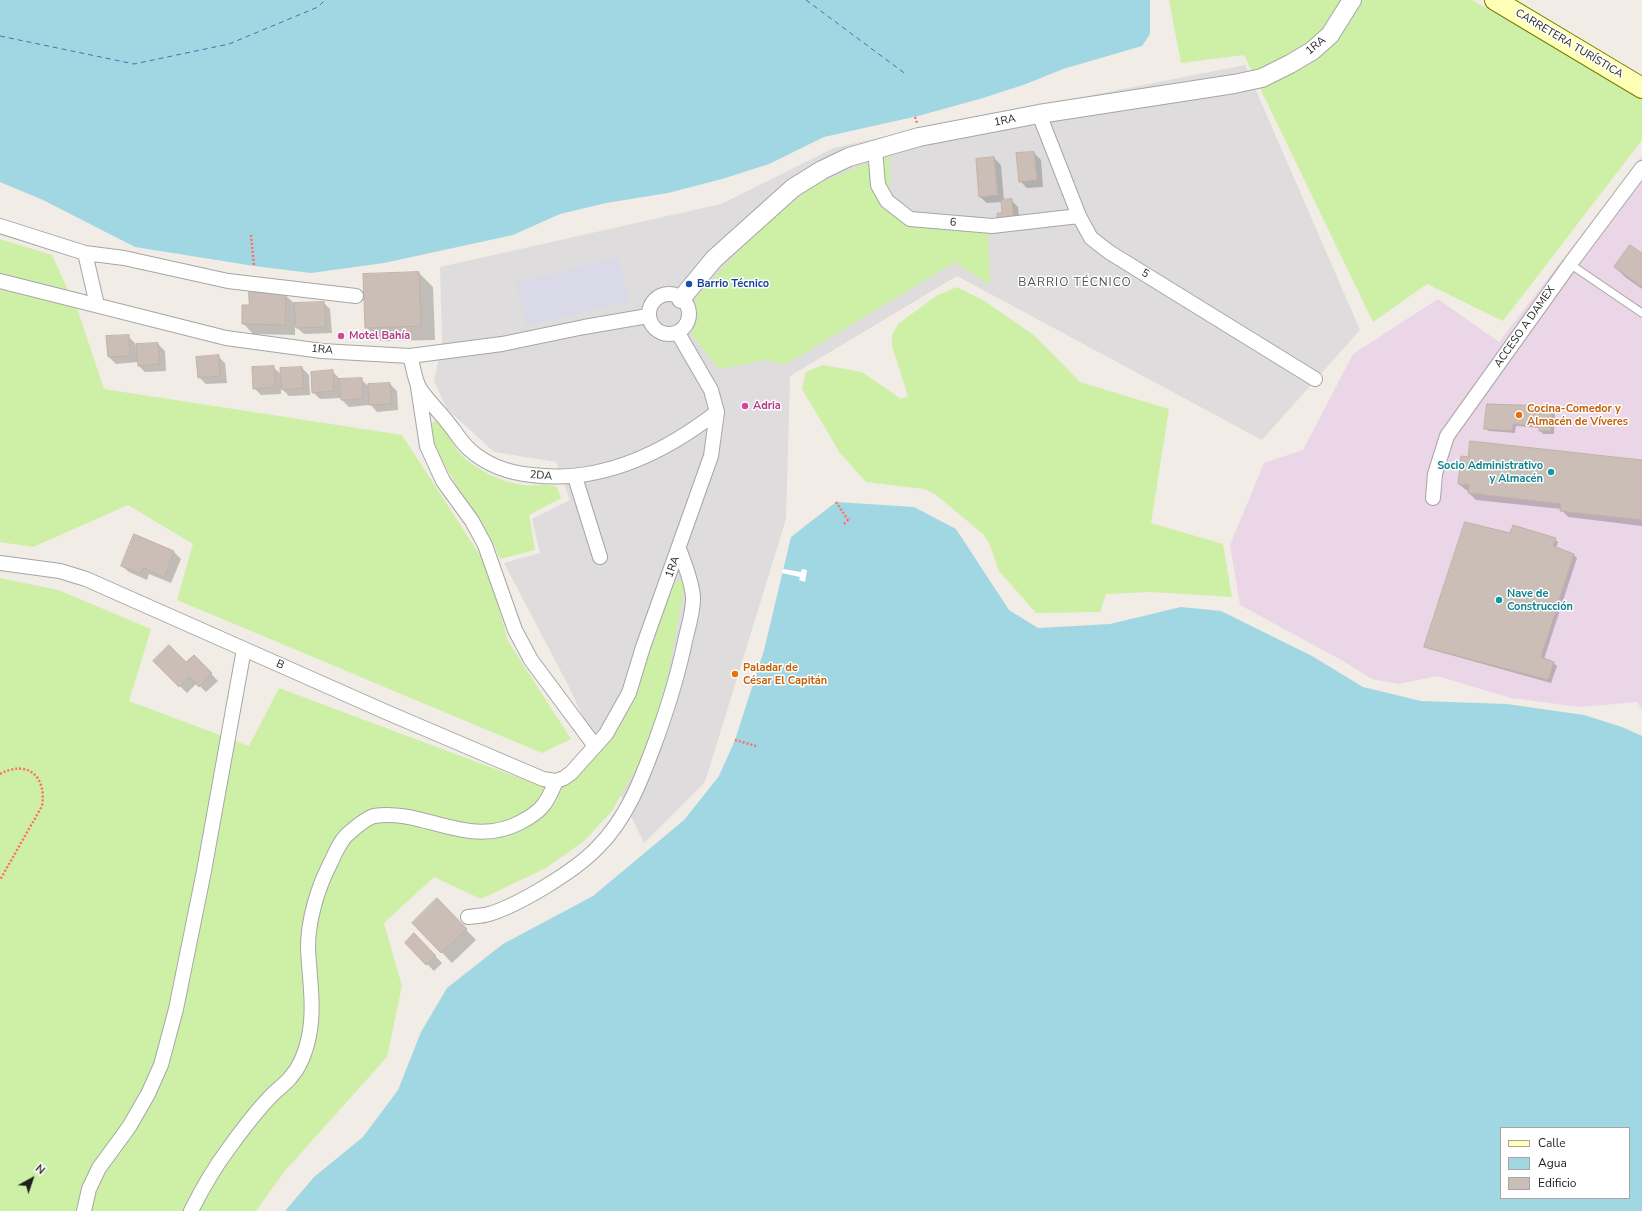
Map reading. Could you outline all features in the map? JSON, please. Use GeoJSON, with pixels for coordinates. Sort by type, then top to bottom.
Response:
{"type":"FeatureCollection","features":[{"type":"Feature","properties":{"kind":"main road","name":"CARRETERA TURÍSTICA"},"geometry":{"type":"LineString","coordinates":[[1495,0],[1642,88]]}},
{"type":"Feature","properties":{"kind":"street","name":"1RA"},"geometry":{"type":"LineString","coordinates":[[681,299],[714,259],[793,188],[822,170],[849,157],[875,148],[919,137],[1038,114],[1234,84],[1262,78],[1312,51],[1330,35],[1352,0]]}},
{"type":"Feature","properties":{"kind":"street","name":"5"},"geometry":{"type":"LineString","coordinates":[[1038,114],[1079,216],[1091,238],[1109,252],[1315,379]]}},
{"type":"Feature","properties":{"kind":"street","name":"6"},"geometry":{"type":"LineString","coordinates":[[875,148],[878,185],[887,201],[910,219],[992,226],[1079,216]]}},
{"type":"Feature","properties":{"kind":"street","name":"ACCESO A DAMEX"},"geometry":{"type":"LineString","coordinates":[[1432,498],[1435,474],[1447,436],[1570,264],[1642,168]]}},
{"type":"Feature","properties":{"kind":"street"},"geometry":{"type":"LineString","coordinates":[[0,226],[85,253],[124,258],[228,281],[356,296]]}},
{"type":"Feature","properties":{"kind":"street"},"geometry":{"type":"LineString","coordinates":[[85,253],[97,305]]}},
{"type":"Feature","properties":{"kind":"street","name":"1RA"},"geometry":{"type":"LineString","coordinates":[[0,281],[226,338],[322,351],[410,356],[502,344],[584,327],[648,316]]}},
{"type":"Feature","properties":{"kind":"street"},"geometry":{"type":"LineString","coordinates":[[667,294],[674,295],[681,299],[686,305],[688,313],[688,321],[684,328],[678,333],[670,335],[662,334],[655,330],[650,323],[648,316],[649,308],[653,301],[659,296],[667,294]]}},
{"type":"Feature","properties":{"kind":"street","name":"1RA"},"geometry":{"type":"LineString","coordinates":[[556,781],[571,773],[606,734],[629,693],[643,647],[679,550],[711,456],[717,412],[711,390],[678,333]]}},
{"type":"Feature","properties":{"kind":"street","name":"2DA"},"geometry":{"type":"LineString","coordinates":[[410,356],[418,387],[469,449],[494,466],[523,474],[549,478],[575,477],[613,468],[651,454],[690,432],[717,412]]}},
{"type":"Feature","properties":{"kind":"street"},"geometry":{"type":"LineString","coordinates":[[418,387],[427,446],[443,481],[472,521],[485,545],[515,630],[535,665],[595,746]]}},
{"type":"Feature","properties":{"kind":"street"},"geometry":{"type":"LineString","coordinates":[[575,477],[600,557]]}},
{"type":"Feature","properties":{"kind":"street"},"geometry":{"type":"LineString","coordinates":[[468,917],[488,914],[512,905],[545,887],[575,866],[597,849],[615,828],[632,800],[644,772],[667,708],[680,665],[688,624],[693,597],[686,566],[679,550]]}},
{"type":"Feature","properties":{"kind":"street","name":"B"},"geometry":{"type":"LineString","coordinates":[[0,563],[60,571],[86,579],[244,650],[543,779],[556,781]]}},
{"type":"Feature","properties":{"kind":"street"},"geometry":{"type":"LineString","coordinates":[[84,1211],[89,1189],[99,1168],[128,1127],[148,1094],[163,1058],[176,1009],[203,879],[244,650]]}},
{"type":"Feature","properties":{"kind":"street"},"geometry":{"type":"LineString","coordinates":[[191,1211],[209,1177],[229,1148],[272,1094],[291,1078],[300,1063],[309,1038],[312,1020],[312,987],[308,946],[310,920],[325,872],[347,834],[372,817],[386,816],[413,818],[445,827],[473,831],[491,832],[511,827],[534,816],[549,800],[556,781]]}},
{"type":"Feature","properties":{"kind":"lane"},"geometry":{"type":"LineString","coordinates":[[1570,264],[1642,313]]}},
{"type":"Feature","properties":{"kind":"path"},"geometry":{"type":"LineString","coordinates":[[251,236],[254,266]]}},
{"type":"Feature","properties":{"kind":"path"},"geometry":{"type":"LineString","coordinates":[[836,502],[849,519],[844,524]]}},
{"type":"Feature","properties":{"kind":"path"},"geometry":{"type":"LineString","coordinates":[[734,740],[756,746]]}},
{"type":"Feature","properties":{"kind":"path"},"geometry":{"type":"LineString","coordinates":[[0,774],[14,768],[27,769],[34,774],[40,782],[44,797],[40,811],[0,880]]}},
{"type":"Feature","properties":{"kind":"shaded area"},"geometry":{"type":"Polygon","coordinates":[[[1245,65],[1360,330],[1262,440],[957,276],[790,376],[786,519],[705,782],[644,843],[567,683],[504,563],[540,553],[532,519],[570,500],[556,462],[494,452],[447,409],[434,381],[442,342],[440,267],[721,204],[834,148],[905,132],[1245,65]]]}},
{"type":"Feature","properties":{"kind":"shaded area"},"geometry":{"type":"Polygon","coordinates":[[[1642,156],[1642,709],[1637,702],[1580,707],[1511,698],[1437,676],[1399,684],[1372,679],[1343,661],[1240,605],[1230,545],[1264,463],[1303,450],[1353,354],[1438,299],[1499,342],[1642,156]]]}},
{"type":"Feature","properties":{"kind":"shaded area"},"geometry":{"type":"Polygon","coordinates":[[[618,258],[629,301],[526,326],[516,283],[618,258]]]}},
{"type":"Feature","properties":{"kind":"green space"},"geometry":{"type":"Polygon","coordinates":[[[1169,0],[1472,0],[1642,98],[1642,140],[1503,321],[1427,284],[1373,322],[1244,55],[1181,63],[1169,0]]]}},
{"type":"Feature","properties":{"kind":"green space"},"geometry":{"type":"Polygon","coordinates":[[[889,154],[890,191],[907,226],[988,227],[990,285],[955,262],[785,365],[766,360],[719,369],[691,334],[698,319],[695,298],[753,235],[813,186],[889,154]]]}},
{"type":"Feature","properties":{"kind":"green space"},"geometry":{"type":"Polygon","coordinates":[[[0,239],[52,255],[79,314],[104,389],[402,435],[487,566],[508,641],[571,739],[542,753],[177,600],[193,544],[128,505],[33,547],[0,542],[0,239]]]}},
{"type":"Feature","properties":{"kind":"green space"},"geometry":{"type":"Polygon","coordinates":[[[957,287],[983,300],[1035,336],[1080,382],[1169,409],[1151,523],[1223,544],[1232,597],[1151,592],[1106,594],[1100,612],[1036,613],[999,571],[989,543],[984,535],[935,494],[924,489],[866,482],[840,453],[802,389],[806,372],[823,365],[862,372],[901,399],[908,396],[892,346],[892,335],[898,324],[936,296],[957,287]]]}},
{"type":"Feature","properties":{"kind":"green space"},"geometry":{"type":"Polygon","coordinates":[[[438,420],[444,427],[458,451],[470,463],[497,478],[515,484],[548,485],[557,487],[561,498],[529,515],[535,550],[500,559],[490,538],[454,481],[434,443],[429,428],[433,422],[438,420]]]}},
{"type":"Feature","properties":{"kind":"green space"},"geometry":{"type":"Polygon","coordinates":[[[0,578],[58,590],[151,629],[129,701],[249,746],[279,688],[533,783],[567,784],[618,727],[639,685],[674,581],[681,580],[684,588],[668,676],[657,716],[640,761],[612,811],[584,841],[546,868],[481,899],[434,877],[384,923],[402,986],[387,1057],[284,1172],[256,1211],[0,1211],[0,578]]]}},
{"type":"Feature","properties":{"kind":"water"},"geometry":{"type":"Polygon","coordinates":[[[0,0],[1150,0],[1150,34],[1142,46],[1063,69],[1026,84],[983,98],[918,116],[824,137],[769,164],[722,179],[668,193],[606,203],[560,214],[513,235],[384,263],[311,273],[254,266],[135,247],[43,200],[0,182],[0,0]]]}},
{"type":"Feature","properties":{"kind":"water"},"geometry":{"type":"Polygon","coordinates":[[[836,502],[914,507],[956,529],[1009,610],[1038,628],[1110,624],[1181,607],[1221,611],[1312,656],[1363,687],[1421,701],[1507,704],[1584,715],[1622,727],[1642,736],[1642,1211],[285,1211],[314,1177],[363,1137],[398,1090],[421,1032],[447,988],[503,944],[593,896],[684,820],[719,776],[735,740],[764,650],[791,537],[836,502]]]}},
{"type":"Feature","properties":{"kind":"pier"},"geometry":{"type":"Polygon","coordinates":[[[783,569],[801,572],[802,569],[807,570],[805,582],[799,580],[800,577],[782,573],[783,569]]]}},
{"type":"Feature","properties":{"kind":"building"},"geometry":{"type":"Polygon","coordinates":[[[1034,152],[1037,180],[1019,182],[1016,153],[1034,152]]]}},
{"type":"Feature","properties":{"kind":"building"},"geometry":{"type":"Polygon","coordinates":[[[994,157],[998,195],[979,197],[976,159],[994,157]]]}},
{"type":"Feature","properties":{"kind":"building"},"geometry":{"type":"Polygon","coordinates":[[[1012,199],[1014,223],[998,224],[997,213],[1002,213],[1001,200],[1012,199]]]}},
{"type":"Feature","properties":{"kind":"building"},"geometry":{"type":"Polygon","coordinates":[[[1630,245],[1642,253],[1642,287],[1614,267],[1630,245]]]}},
{"type":"Feature","properties":{"kind":"building"},"geometry":{"type":"Polygon","coordinates":[[[419,272],[421,326],[365,328],[363,274],[419,272]]]}},
{"type":"Feature","properties":{"kind":"building"},"geometry":{"type":"Polygon","coordinates":[[[249,292],[286,294],[285,325],[242,324],[242,305],[249,305],[249,292]]]}},
{"type":"Feature","properties":{"kind":"building"},"geometry":{"type":"Polygon","coordinates":[[[324,302],[326,327],[296,328],[294,303],[324,302]]]}},
{"type":"Feature","properties":{"kind":"building"},"geometry":{"type":"Polygon","coordinates":[[[129,335],[130,356],[108,357],[106,336],[129,335]]]}},
{"type":"Feature","properties":{"kind":"building"},"geometry":{"type":"Polygon","coordinates":[[[158,343],[160,364],[138,366],[136,344],[158,343]]]}},
{"type":"Feature","properties":{"kind":"building"},"geometry":{"type":"Polygon","coordinates":[[[219,355],[220,376],[198,378],[196,357],[219,355]]]}},
{"type":"Feature","properties":{"kind":"building"},"geometry":{"type":"Polygon","coordinates":[[[274,366],[275,387],[253,389],[252,367],[274,366]]]}},
{"type":"Feature","properties":{"kind":"building"},"geometry":{"type":"Polygon","coordinates":[[[302,367],[304,388],[282,390],[280,368],[302,367]]]}},
{"type":"Feature","properties":{"kind":"building"},"geometry":{"type":"Polygon","coordinates":[[[333,370],[334,391],[312,393],[311,372],[333,370]]]}},
{"type":"Feature","properties":{"kind":"building"},"geometry":{"type":"Polygon","coordinates":[[[362,378],[363,399],[341,400],[339,379],[362,378]]]}},
{"type":"Feature","properties":{"kind":"building"},"geometry":{"type":"Polygon","coordinates":[[[390,383],[392,404],[369,405],[368,384],[390,383]]]}},
{"type":"Feature","properties":{"kind":"building","name":"Cocina-Comedor y Almacén de Víveres"},"geometry":{"type":"Polygon","coordinates":[[[1487,404],[1552,406],[1551,431],[1539,431],[1539,425],[1513,424],[1512,431],[1484,429],[1487,404]]]}},
{"type":"Feature","properties":{"kind":"building","name":"Socio Administrativo y Almacén"},"geometry":{"type":"Polygon","coordinates":[[[1470,441],[1642,460],[1642,520],[1560,511],[1561,504],[1468,493],[1469,485],[1458,484],[1461,456],[1468,457],[1470,441]]]}},
{"type":"Feature","properties":{"kind":"building","name":"Nave de Construcción"},"geometry":{"type":"Polygon","coordinates":[[[1465,522],[1510,533],[1513,525],[1556,538],[1553,546],[1574,554],[1541,657],[1554,662],[1548,680],[1424,647],[1465,522]]]}},
{"type":"Feature","properties":{"kind":"building"},"geometry":{"type":"Polygon","coordinates":[[[134,534],[174,551],[164,577],[143,568],[140,574],[121,566],[134,534]]]}},
{"type":"Feature","properties":{"kind":"building"},"geometry":{"type":"Polygon","coordinates":[[[169,645],[186,662],[194,655],[212,673],[199,687],[189,677],[179,687],[153,661],[169,645]]]}},
{"type":"Feature","properties":{"kind":"building"},"geometry":{"type":"Polygon","coordinates":[[[437,898],[467,929],[441,953],[412,923],[437,898]]]}},
{"type":"Feature","properties":{"kind":"building"},"geometry":{"type":"Polygon","coordinates":[[[414,933],[436,956],[426,965],[405,943],[414,933]]]}},
{"type":"Feature","properties":{"kind":"ferry route"},"geometry":{"type":"LineString","coordinates":[[0,36],[134,64],[229,44],[318,7],[325,0]]}},
{"type":"Feature","properties":{"kind":"ferry route"},"geometry":{"type":"LineString","coordinates":[[806,0],[907,75]]}},
{"type":"Feature","properties":{"kind":"place","name":"Barrio Técnico"},"geometry":{"type":"Point","coordinates":[689,284]}},
{"type":"Feature","properties":{"kind":"place","name":"Motel Bahía"},"geometry":{"type":"Point","coordinates":[341,336]}},
{"type":"Feature","properties":{"kind":"place","name":"Adria"},"geometry":{"type":"Point","coordinates":[745,406]}},
{"type":"Feature","properties":{"kind":"place","name":"Cocina-Comedor y Almacén de Víveres"},"geometry":{"type":"Point","coordinates":[1519,415]}},
{"type":"Feature","properties":{"kind":"place","name":"Socio Administrativo y Almacén"},"geometry":{"type":"Point","coordinates":[1551,472]}},
{"type":"Feature","properties":{"kind":"place","name":"Nave de Construcción"},"geometry":{"type":"Point","coordinates":[1499,600]}},
{"type":"Feature","properties":{"kind":"place","name":"Paladar de César El Capitán"},"geometry":{"type":"Point","coordinates":[735,674]}},
{"type":"Feature","properties":{"kind":"district","name":"BARRIO TÉCNICO"},"geometry":{"type":"Point","coordinates":[1075,283]}}]}
